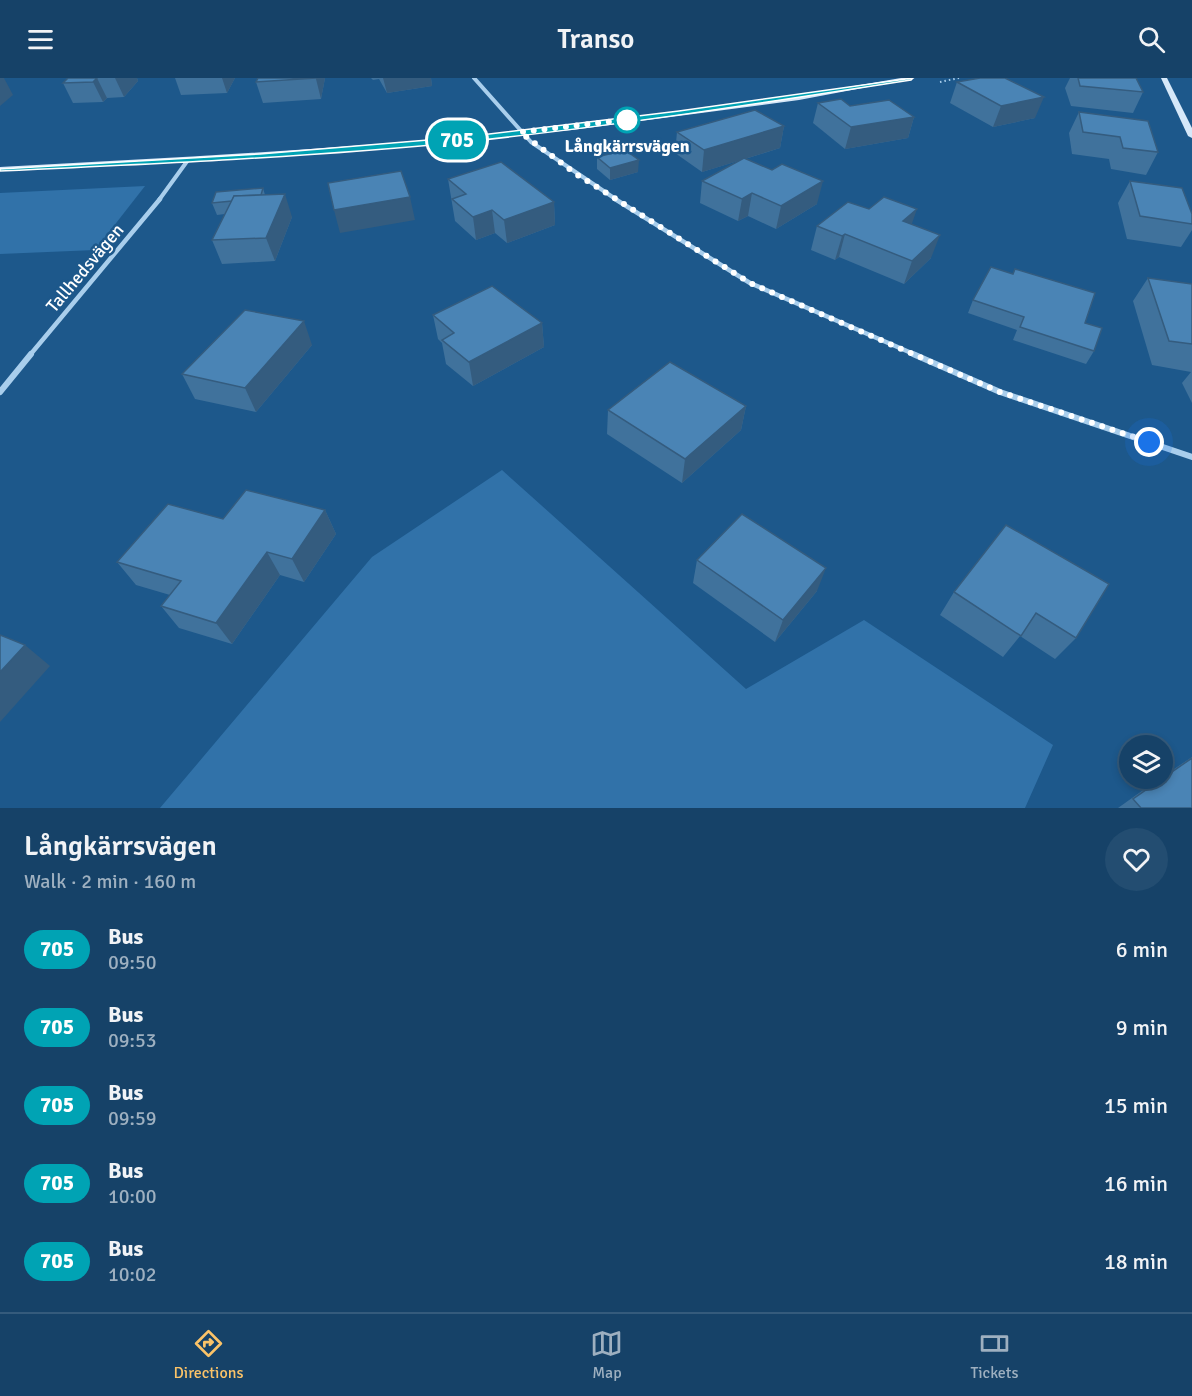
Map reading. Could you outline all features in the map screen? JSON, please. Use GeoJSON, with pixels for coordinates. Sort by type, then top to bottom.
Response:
{"type":"FeatureCollection","features":[{"type":"Feature","properties":{"kind":"street"},"geometry":{"type":"LineString","coordinates":[[474,78],[520,132],[576,174],[750,283],[1000,392],[1192,457]]}},
{"type":"Feature","properties":{"kind":"street"},"geometry":{"type":"LineString","coordinates":[[0,169],[380,148],[679,113],[912,78]]}},
{"type":"Feature","properties":{"kind":"street"},"geometry":{"type":"LineString","coordinates":[[1164,78],[1192,136]]}},
{"type":"Feature","properties":{"kind":"street","name":"Tallhedsvägen"},"geometry":{"type":"LineString","coordinates":[[0,392],[178,177],[188,160]]}},
{"type":"Feature","properties":{"kind":"shaded area"},"geometry":{"type":"Polygon","coordinates":[[[145,186],[95,250],[0,254],[0,193],[145,186]]]}},
{"type":"Feature","properties":{"kind":"shaded area"},"geometry":{"type":"Polygon","coordinates":[[[502,470],[746,689],[864,620],[1053,745],[1025,808],[160,808],[372,557],[502,470]]]}},
{"type":"Feature","properties":{"kind":"building"},"geometry":{"type":"Polygon","coordinates":[[[68,78],[97,78],[93,82],[63,83],[68,78]]]}},
{"type":"Feature","properties":{"kind":"building"},"geometry":{"type":"Polygon","coordinates":[[[258,78],[316,78],[256,82],[258,78]]]}},
{"type":"Feature","properties":{"kind":"building"},"geometry":{"type":"Polygon","coordinates":[[[980,78],[1005,78],[1044,97],[1001,106],[957,82],[980,78]]]}},
{"type":"Feature","properties":{"kind":"building"},"geometry":{"type":"Polygon","coordinates":[[[1078,78],[1136,78],[1143,92],[1080,86],[1078,78]]]}},
{"type":"Feature","properties":{"kind":"building"},"geometry":{"type":"Polygon","coordinates":[[[841,99],[850,106],[889,100],[914,117],[851,127],[818,103],[841,99]]]}},
{"type":"Feature","properties":{"kind":"building"},"geometry":{"type":"Polygon","coordinates":[[[755,110],[784,126],[704,150],[677,132],[755,110]]]}},
{"type":"Feature","properties":{"kind":"building"},"geometry":{"type":"Polygon","coordinates":[[[1079,112],[1148,121],[1158,152],[1123,148],[1120,137],[1083,132],[1079,112]]]}},
{"type":"Feature","properties":{"kind":"building"},"geometry":{"type":"Polygon","coordinates":[[[625,150],[639,160],[610,168],[597,157],[625,150]]]}},
{"type":"Feature","properties":{"kind":"building"},"geometry":{"type":"Polygon","coordinates":[[[744,158],[772,170],[782,164],[823,181],[781,206],[752,193],[742,199],[702,181],[744,158]]]}},
{"type":"Feature","properties":{"kind":"building"},"geometry":{"type":"Polygon","coordinates":[[[501,162],[554,202],[504,220],[492,210],[473,217],[452,199],[466,194],[448,179],[501,162]]]}},
{"type":"Feature","properties":{"kind":"building"},"geometry":{"type":"Polygon","coordinates":[[[401,171],[410,197],[334,210],[328,183],[401,171]]]}},
{"type":"Feature","properties":{"kind":"building"},"geometry":{"type":"Polygon","coordinates":[[[1130,181],[1182,188],[1192,214],[1192,224],[1140,216],[1130,181]]]}},
{"type":"Feature","properties":{"kind":"building"},"geometry":{"type":"Polygon","coordinates":[[[263,188],[261,195],[234,196],[232,201],[212,203],[216,192],[263,188]]]}},
{"type":"Feature","properties":{"kind":"building"},"geometry":{"type":"Polygon","coordinates":[[[285,194],[266,238],[212,240],[234,196],[285,194]]]}},
{"type":"Feature","properties":{"kind":"building"},"geometry":{"type":"Polygon","coordinates":[[[884,197],[917,209],[903,221],[940,235],[912,261],[845,234],[842,236],[817,226],[848,202],[869,209],[884,197]]]}},
{"type":"Feature","properties":{"kind":"building"},"geometry":{"type":"Polygon","coordinates":[[[991,267],[1013,274],[1015,269],[1095,293],[1085,323],[1102,328],[1094,351],[1020,327],[1024,317],[973,300],[991,267]]]}},
{"type":"Feature","properties":{"kind":"building"},"geometry":{"type":"Polygon","coordinates":[[[1148,278],[1192,284],[1192,344],[1169,341],[1148,278]]]}},
{"type":"Feature","properties":{"kind":"building"},"geometry":{"type":"Polygon","coordinates":[[[492,286],[542,323],[469,362],[442,340],[454,333],[433,315],[492,286]]]}},
{"type":"Feature","properties":{"kind":"building"},"geometry":{"type":"Polygon","coordinates":[[[245,310],[304,321],[245,388],[182,374],[245,310]]]}},
{"type":"Feature","properties":{"kind":"building"},"geometry":{"type":"Polygon","coordinates":[[[670,362],[746,406],[685,459],[608,410],[670,362]]]}},
{"type":"Feature","properties":{"kind":"building"},"geometry":{"type":"Polygon","coordinates":[[[246,490],[325,510],[292,559],[267,552],[216,623],[161,606],[181,581],[117,562],[168,504],[223,519],[246,490]]]}},
{"type":"Feature","properties":{"kind":"building"},"geometry":{"type":"Polygon","coordinates":[[[742,514],[826,568],[783,620],[697,560],[742,514]]]}},
{"type":"Feature","properties":{"kind":"building"},"geometry":{"type":"Polygon","coordinates":[[[1006,525],[1109,584],[1076,638],[1036,613],[1021,636],[954,592],[1006,525]]]}},
{"type":"Feature","properties":{"kind":"building"},"geometry":{"type":"Polygon","coordinates":[[[0,635],[25,645],[0,672],[0,635]]]}},
{"type":"Feature","properties":{"kind":"building"},"geometry":{"type":"Polygon","coordinates":[[[1192,758],[1192,808],[1141,808],[1133,799],[1147,789],[1173,789],[1173,771],[1192,758]]]}},
{"type":"Feature","properties":{"kind":"bus line","name":"705"},"geometry":{"type":"LineString","coordinates":[[0,169],[380,148],[679,113],[911,78]]}},
{"type":"Feature","properties":{"kind":"place","name":"Långkärrsvägen"},"geometry":{"type":"Point","coordinates":[627,120]}},
{"type":"Feature","properties":{"kind":"route"},"geometry":{"type":"LineString","coordinates":[[627,120],[634,119],[520,132],[576,174],[750,283],[1000,392],[1149,442]]}}]}
